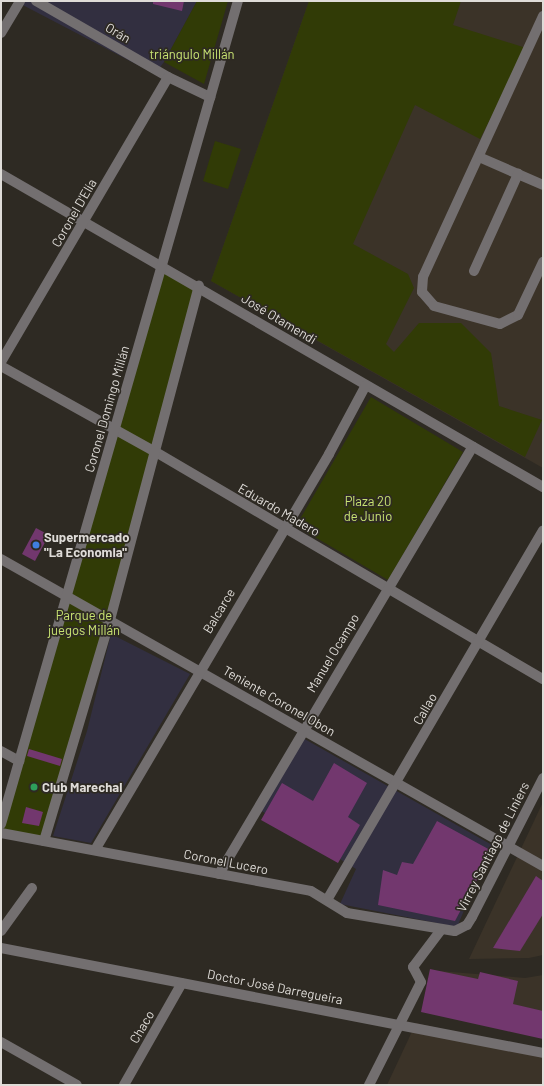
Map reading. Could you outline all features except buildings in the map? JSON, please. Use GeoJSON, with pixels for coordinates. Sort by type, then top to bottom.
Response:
{"type":"FeatureCollection","features":[{"type":"Feature","properties":{"kind":"street"},"geometry":{"type":"LineString","coordinates":[[1,33],[20,1]]}},
{"type":"Feature","properties":{"kind":"street","name":"Orán"},"geometry":{"type":"LineString","coordinates":[[36,1],[168,77],[210,96]]}},
{"type":"Feature","properties":{"kind":"street","name":"Coronel Domingo Millán"},"geometry":{"type":"LineString","coordinates":[[1,824],[238,1]]}},
{"type":"Feature","properties":{"kind":"street"},"geometry":{"type":"LineString","coordinates":[[542,20],[424,277],[422,285],[426,299],[434,306],[494,325],[508,322],[518,315],[543,262]]}},
{"type":"Feature","properties":{"kind":"street","name":"Coronel D'Elía"},"geometry":{"type":"LineString","coordinates":[[1,362],[168,77]]}},
{"type":"Feature","properties":{"kind":"street"},"geometry":{"type":"LineString","coordinates":[[479,157],[543,185]]}},
{"type":"Feature","properties":{"kind":"street","name":"José Otamendi"},"geometry":{"type":"LineString","coordinates":[[1,174],[161,266],[199,286],[366,385],[543,487]]}},
{"type":"Feature","properties":{"kind":"street"},"geometry":{"type":"LineString","coordinates":[[474,270],[518,174]]}},
{"type":"Feature","properties":{"kind":"street"},"geometry":{"type":"LineString","coordinates":[[44,841],[110,620],[199,286]]}},
{"type":"Feature","properties":{"kind":"street","name":"Eduardo Madero"},"geometry":{"type":"LineString","coordinates":[[1,366],[154,451],[283,529],[388,587],[479,643],[543,679]]}},
{"type":"Feature","properties":{"kind":"street","name":"Balcarce"},"geometry":{"type":"LineString","coordinates":[[96,850],[199,670],[329,454],[366,385]]}},
{"type":"Feature","properties":{"kind":"street","name":"Manuel Ocampo"},"geometry":{"type":"LineString","coordinates":[[219,874],[303,729],[473,447]]}},
{"type":"Feature","properties":{"kind":"street","name":"Callao"},"geometry":{"type":"LineString","coordinates":[[327,900],[397,784],[543,530]]}},
{"type":"Feature","properties":{"kind":"street","name":"Teniente Coronel Obon"},"geometry":{"type":"LineString","coordinates":[[1,559],[543,866]]}},
{"type":"Feature","properties":{"kind":"street"},"geometry":{"type":"LineString","coordinates":[[1,751],[19,761]]}},
{"type":"Feature","properties":{"kind":"street","name":"Virrey Santiago de Liniers"},"geometry":{"type":"LineString","coordinates":[[441,930],[455,931],[467,925],[543,778]]}},
{"type":"Feature","properties":{"kind":"street","name":"Coronel Lucero"},"geometry":{"type":"LineString","coordinates":[[1,833],[311,891],[347,913],[441,930]]}},
{"type":"Feature","properties":{"kind":"street"},"geometry":{"type":"LineString","coordinates":[[1,931],[32,888]]}},
{"type":"Feature","properties":{"kind":"street"},"geometry":{"type":"LineString","coordinates":[[369,1085],[421,982],[413,967],[441,930]]}},
{"type":"Feature","properties":{"kind":"street","name":"Doctor José Darregueira"},"geometry":{"type":"LineString","coordinates":[[1,948],[543,1053]]}},
{"type":"Feature","properties":{"kind":"street","name":"Chaco"},"geometry":{"type":"LineString","coordinates":[[124,1085],[182,983]]}},
{"type":"Feature","properties":{"kind":"street"},"geometry":{"type":"LineString","coordinates":[[1,1042],[77,1085]]}},
{"type":"Feature","properties":{"kind":"shaded area"},"geometry":{"type":"Polygon","coordinates":[[[15,1],[197,1],[164,62],[155,74],[15,1]]]}},
{"type":"Feature","properties":{"kind":"shaded area"},"geometry":{"type":"Polygon","coordinates":[[[309,1],[543,1],[543,468],[211,281],[309,1]]]}},
{"type":"Feature","properties":{"kind":"shaded area"},"geometry":{"type":"Polygon","coordinates":[[[111,634],[190,674],[91,843],[53,836],[87,731],[111,634]]]}},
{"type":"Feature","properties":{"kind":"shaded area"},"geometry":{"type":"Polygon","coordinates":[[[301,737],[492,845],[457,927],[340,904],[356,869],[260,810],[301,737]]]}},
{"type":"Feature","properties":{"kind":"shaded area"},"geometry":{"type":"Polygon","coordinates":[[[543,802],[543,955],[529,958],[469,959],[543,802]]]}},
{"type":"Feature","properties":{"kind":"shaded area"},"geometry":{"type":"Polygon","coordinates":[[[439,971],[525,978],[543,975],[543,1036],[424,1009],[439,971]]]}},
{"type":"Feature","properties":{"kind":"shaded area"},"geometry":{"type":"Polygon","coordinates":[[[416,1023],[543,1051],[543,1085],[387,1085],[416,1023]]]}},
{"type":"Feature","properties":{"kind":"green space","name":"triángulo Millán"},"geometry":{"type":"Polygon","coordinates":[[[197,1],[228,1],[204,84],[164,62],[197,1]]]}},
{"type":"Feature","properties":{"kind":"green space"},"geometry":{"type":"Polygon","coordinates":[[[309,1],[461,1],[453,25],[526,48],[480,139],[415,105],[353,244],[408,274],[414,288],[386,344],[394,352],[419,323],[461,323],[491,353],[499,406],[542,420],[525,457],[211,281],[309,1]]]}},
{"type":"Feature","properties":{"kind":"green space"},"geometry":{"type":"Polygon","coordinates":[[[215,141],[241,149],[228,189],[203,181],[215,141]]]}},
{"type":"Feature","properties":{"kind":"green space","name":"Parque de juegos Millán"},"geometry":{"type":"Polygon","coordinates":[[[161,266],[199,286],[44,841],[1,833],[161,266]]]}},
{"type":"Feature","properties":{"kind":"green space","name":"Plaza 20 de Junio"},"geometry":{"type":"Polygon","coordinates":[[[371,397],[463,452],[388,580],[296,526],[371,397]]]}},
{"type":"Feature","properties":{"kind":"place","name":"Supermercado \"La Economia\""},"geometry":{"type":"Point","coordinates":[36,545]}},
{"type":"Feature","properties":{"kind":"place","name":"Club Marechal"},"geometry":{"type":"Point","coordinates":[34,787]}}]}
